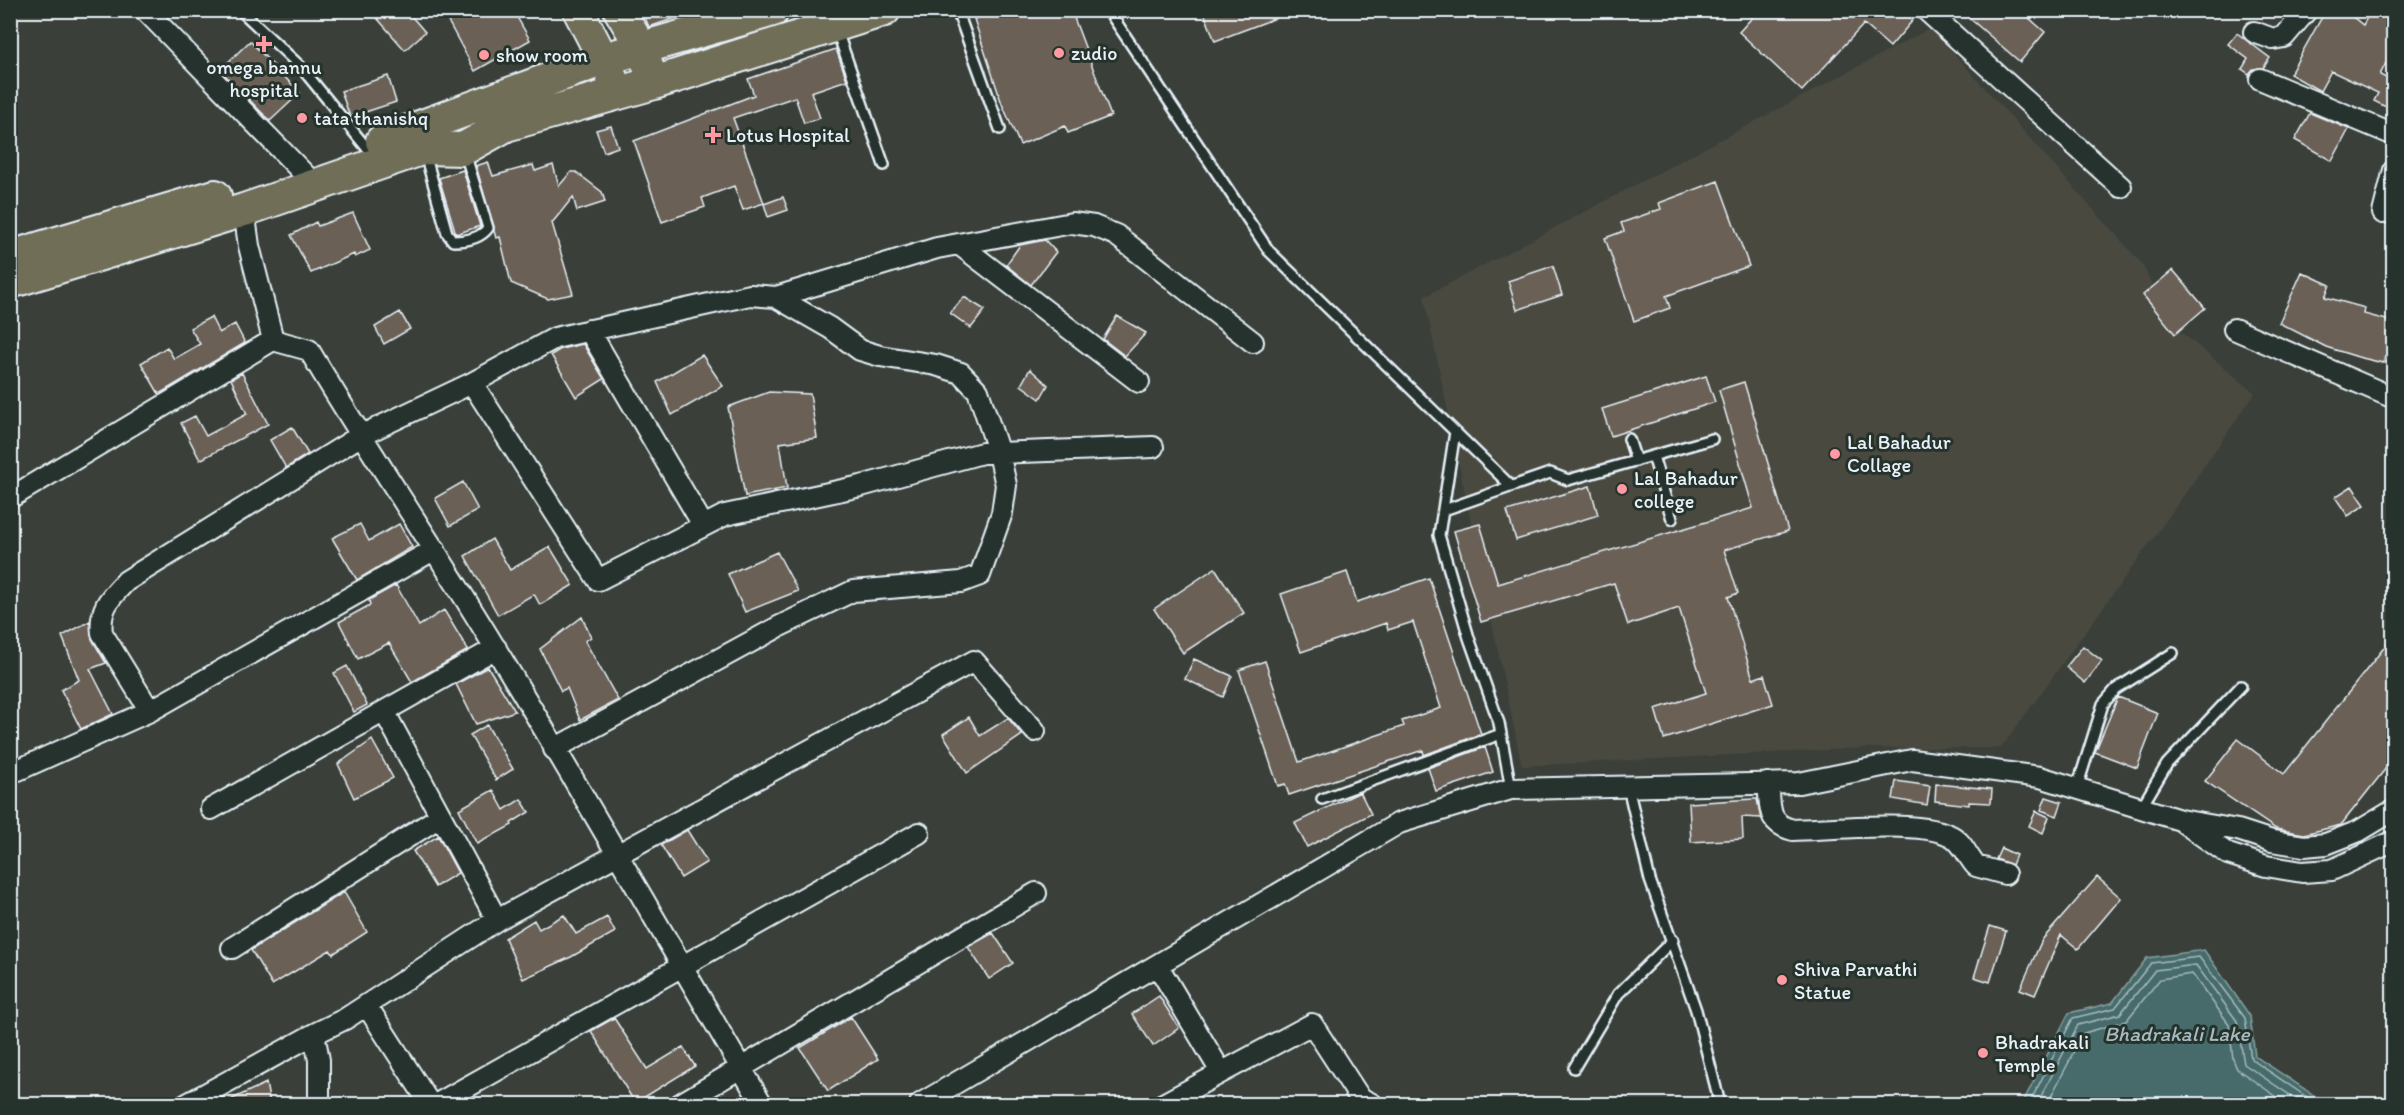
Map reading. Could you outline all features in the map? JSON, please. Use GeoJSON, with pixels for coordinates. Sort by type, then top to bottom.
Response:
{"type":"FeatureCollection","features":[{"type":"Feature","properties":{"kind":"highway"},"geometry":{"type":"LineString","coordinates":[[10,282],[244,210],[366,147],[604,59],[773,10]]}},
{"type":"Feature","properties":{"kind":"highway"},"geometry":{"type":"LineString","coordinates":[[10,257],[424,148],[463,149],[506,125],[654,83],[884,10]]}},
{"type":"Feature","properties":{"kind":"main road"},"geometry":{"type":"LineString","coordinates":[[578,10],[604,59],[617,94]]}},
{"type":"Feature","properties":{"kind":"main road"},"geometry":{"type":"LineString","coordinates":[[619,10],[641,47],[654,83]]}},
{"type":"Feature","properties":{"kind":"street"},"geometry":{"type":"LineString","coordinates":[[145,10],[309,178]]}},
{"type":"Feature","properties":{"kind":"street"},"geometry":{"type":"LineString","coordinates":[[1926,10],[2121,187]]}},
{"type":"Feature","properties":{"kind":"street"},"geometry":{"type":"LineString","coordinates":[[2254,32],[2273,39],[2283,37],[2307,10]]}},
{"type":"Feature","properties":{"kind":"street"},"geometry":{"type":"LineString","coordinates":[[2260,79],[2394,135]]}},
{"type":"Feature","properties":{"kind":"street"},"geometry":{"type":"LineString","coordinates":[[2383,213],[2394,170]]}},
{"type":"Feature","properties":{"kind":"street"},"geometry":{"type":"LineString","coordinates":[[244,210],[249,246],[273,339]]}},
{"type":"Feature","properties":{"kind":"street"},"geometry":{"type":"LineString","coordinates":[[150,711],[102,633],[100,618],[109,600],[126,581],[360,436],[472,383],[555,338],[750,295],[776,297],[937,248],[1072,223],[1094,226],[1116,235],[1253,342]]}},
{"type":"Feature","properties":{"kind":"street"},"geometry":{"type":"LineString","coordinates":[[960,245],[1139,382]]}},
{"type":"Feature","properties":{"kind":"street"},"geometry":{"type":"LineString","coordinates":[[554,748],[780,626],[853,591],[960,582],[980,575],[1002,513],[1006,485],[999,453],[978,391],[961,373],[936,365],[880,356],[860,350],[830,328],[776,297]]}},
{"type":"Feature","properties":{"kind":"street"},"geometry":{"type":"LineString","coordinates":[[2234,329],[2394,398]]}},
{"type":"Feature","properties":{"kind":"street"},"geometry":{"type":"LineString","coordinates":[[589,330],[703,525]]}},
{"type":"Feature","properties":{"kind":"street"},"geometry":{"type":"LineString","coordinates":[[10,498],[273,339],[309,350],[360,436],[435,549],[496,648],[762,1104]]}},
{"type":"Feature","properties":{"kind":"street"},"geometry":{"type":"LineString","coordinates":[[472,383],[598,580],[725,515],[861,486],[982,453],[1154,447]]}},
{"type":"Feature","properties":{"kind":"street"},"geometry":{"type":"LineString","coordinates":[[18,770],[150,711],[435,549]]}},
{"type":"Feature","properties":{"kind":"street"},"geometry":{"type":"LineString","coordinates":[[211,809],[496,648]]}},
{"type":"Feature","properties":{"kind":"street"},"geometry":{"type":"LineString","coordinates":[[187,1104],[367,1006],[498,920],[974,661],[1035,731]]}},
{"type":"Feature","properties":{"kind":"street"},"geometry":{"type":"LineString","coordinates":[[384,711],[498,920]]}},
{"type":"Feature","properties":{"kind":"street"},"geometry":{"type":"LineString","coordinates":[[920,1104],[1399,823],[1511,789],[1799,783],[1912,760],[2040,777],[2180,820],[2238,830],[2272,841],[2304,846],[2326,844],[2359,831],[2394,810]]}},
{"type":"Feature","properties":{"kind":"street"},"geometry":{"type":"LineString","coordinates":[[1768,783],[1772,817],[1782,827],[1793,830],[1914,827],[1935,830],[1958,840],[1976,866],[2005,874]]}},
{"type":"Feature","properties":{"kind":"street"},"geometry":{"type":"LineString","coordinates":[[232,948],[441,816]]}},
{"type":"Feature","properties":{"kind":"street"},"geometry":{"type":"LineString","coordinates":[[2180,820],[2228,854],[2266,866],[2302,872],[2332,870],[2394,841]]}},
{"type":"Feature","properties":{"kind":"street"},"geometry":{"type":"LineString","coordinates":[[437,1104],[919,833]]}},
{"type":"Feature","properties":{"kind":"street"},"geometry":{"type":"LineString","coordinates":[[680,1104],[1035,893]]}},
{"type":"Feature","properties":{"kind":"street"},"geometry":{"type":"LineString","coordinates":[[1158,966],[1221,1072]]}},
{"type":"Feature","properties":{"kind":"street"},"geometry":{"type":"LineString","coordinates":[[367,1006],[430,1104]]}},
{"type":"Feature","properties":{"kind":"street"},"geometry":{"type":"LineString","coordinates":[[1163,1104],[1312,1024],[1360,1098],[1372,1104]]}},
{"type":"Feature","properties":{"kind":"street"},"geometry":{"type":"LineString","coordinates":[[314,1034],[319,1060],[319,1104]]}},
{"type":"Feature","properties":{"kind":"lane"},"geometry":{"type":"LineString","coordinates":[[240,10],[300,66],[366,147]]}},
{"type":"Feature","properties":{"kind":"lane"},"geometry":{"type":"LineString","coordinates":[[957,10],[1000,129]]}},
{"type":"Feature","properties":{"kind":"lane"},"geometry":{"type":"LineString","coordinates":[[1108,10],[1269,251],[1510,486]]}},
{"type":"Feature","properties":{"kind":"lane"},"geometry":{"type":"LineString","coordinates":[[836,26],[884,165]]}},
{"type":"Feature","properties":{"kind":"lane"},"geometry":{"type":"LineString","coordinates":[[424,148],[447,233],[453,242],[467,241],[484,233],[488,228],[463,149]]}},
{"type":"Feature","properties":{"kind":"lane"},"geometry":{"type":"LineString","coordinates":[[1455,432],[1439,535],[1501,734],[1511,789]]}},
{"type":"Feature","properties":{"kind":"lane"},"geometry":{"type":"LineString","coordinates":[[1629,439],[1636,461]]}},
{"type":"Feature","properties":{"kind":"lane"},"geometry":{"type":"LineString","coordinates":[[1444,510],[1550,473],[1568,480],[1712,439]]}},
{"type":"Feature","properties":{"kind":"lane"},"geometry":{"type":"LineString","coordinates":[[1653,456],[1672,519]]}},
{"type":"Feature","properties":{"kind":"lane"},"geometry":{"type":"LineString","coordinates":[[2076,788],[2103,704],[2116,688],[2173,652]]}},
{"type":"Feature","properties":{"kind":"lane"},"geometry":{"type":"LineString","coordinates":[[2141,808],[2167,764],[2241,686]]}},
{"type":"Feature","properties":{"kind":"lane"},"geometry":{"type":"LineString","coordinates":[[1322,799],[1501,734]]}},
{"type":"Feature","properties":{"kind":"lane"},"geometry":{"type":"LineString","coordinates":[[1628,787],[1650,880],[1696,1010],[1720,1104]]}},
{"type":"Feature","properties":{"kind":"lane"},"geometry":{"type":"LineString","coordinates":[[1574,1068],[1618,994],[1673,940]]}},
{"type":"Feature","properties":{"kind":"shaded area","name":"Lal Bahadur Collage"},"geometry":{"type":"Polygon","coordinates":[[[1931,28],[2142,264],[2171,324],[2255,393],[2170,515],[2001,748],[1865,748],[1522,766],[1424,297],[1931,28]]]}},
{"type":"Feature","properties":{"kind":"water","name":"Bhadrakali Lake"},"geometry":{"type":"Polygon","coordinates":[[[2204,950],[2250,1016],[2255,1056],[2327,1104],[2022,1104],[2069,1013],[2112,1003],[2147,958],[2204,950]]]}},
{"type":"Feature","properties":{"kind":"building"},"geometry":{"type":"Polygon","coordinates":[[[370,10],[406,10],[425,32],[405,50],[370,10]]]}},
{"type":"Feature","properties":{"kind":"building","name":"show room"},"geometry":{"type":"Polygon","coordinates":[[[442,10],[513,10],[530,40],[475,71],[442,10]]]}},
{"type":"Feature","properties":{"kind":"building"},"geometry":{"type":"Polygon","coordinates":[[[642,10],[689,10],[690,13],[649,27],[642,10]]]}},
{"type":"Feature","properties":{"kind":"building"},"geometry":{"type":"Polygon","coordinates":[[[998,10],[1071,10],[1111,116],[1068,133],[1065,126],[1020,145],[1002,104],[974,19],[998,10]]]}},
{"type":"Feature","properties":{"kind":"building"},"geometry":{"type":"Polygon","coordinates":[[[1203,10],[1292,10],[1292,12],[1215,41],[1203,10]]]}},
{"type":"Feature","properties":{"kind":"building"},"geometry":{"type":"Polygon","coordinates":[[[1759,10],[1903,11],[1913,20],[1890,47],[1864,24],[1802,91],[1739,32],[1759,10]]]}},
{"type":"Feature","properties":{"kind":"building"},"geometry":{"type":"Polygon","coordinates":[[[1960,10],[2020,10],[2045,32],[2020,62],[1960,10]]]}},
{"type":"Feature","properties":{"kind":"building"},"geometry":{"type":"Polygon","coordinates":[[[2326,10],[2344,10],[2363,25],[2371,10],[2394,10],[2394,47],[2380,75],[2386,78],[2394,63],[2394,111],[2374,101],[2378,93],[2331,71],[2320,91],[2290,74],[2326,10]]]}},
{"type":"Feature","properties":{"kind":"building"},"geometry":{"type":"Polygon","coordinates":[[[2237,33],[2270,58],[2263,68],[2253,69],[2249,74],[2242,69],[2248,59],[2228,44],[2237,33]]]}},
{"type":"Feature","properties":{"kind":"building"},"geometry":{"type":"Polygon","coordinates":[[[250,41],[300,93],[270,121],[220,70],[250,41]]]}},
{"type":"Feature","properties":{"kind":"building"},"geometry":{"type":"Polygon","coordinates":[[[836,49],[847,80],[811,92],[820,118],[804,123],[795,97],[733,118],[764,203],[743,210],[734,186],[702,198],[705,207],[662,222],[634,141],[754,95],[748,79],[836,49]]]}},
{"type":"Feature","properties":{"kind":"building"},"geometry":{"type":"Polygon","coordinates":[[[388,76],[396,102],[350,117],[341,91],[388,76]]]}},
{"type":"Feature","properties":{"kind":"building"},"geometry":{"type":"Polygon","coordinates":[[[2310,113],[2349,129],[2332,161],[2295,140],[2310,113]]]}},
{"type":"Feature","properties":{"kind":"building"},"geometry":{"type":"Polygon","coordinates":[[[611,126],[618,147],[604,152],[596,130],[611,126]]]}},
{"type":"Feature","properties":{"kind":"building"},"geometry":{"type":"Polygon","coordinates":[[[488,162],[493,176],[533,165],[535,171],[553,165],[559,186],[571,172],[576,172],[602,192],[605,202],[577,211],[573,197],[552,223],[573,294],[548,299],[511,283],[500,237],[496,238],[476,166],[488,162]]]}},
{"type":"Feature","properties":{"kind":"building"},"geometry":{"type":"Polygon","coordinates":[[[463,170],[480,226],[456,234],[439,178],[463,170]]]}},
{"type":"Feature","properties":{"kind":"building"},"geometry":{"type":"Polygon","coordinates":[[[1718,181],[1749,266],[1666,296],[1670,308],[1634,321],[1605,238],[1624,231],[1621,223],[1661,209],[1659,203],[1718,181]]]}},
{"type":"Feature","properties":{"kind":"building"},"geometry":{"type":"Polygon","coordinates":[[[783,197],[788,210],[768,217],[764,204],[783,197]]]}},
{"type":"Feature","properties":{"kind":"building"},"geometry":{"type":"Polygon","coordinates":[[[353,213],[370,250],[355,257],[354,254],[311,273],[291,235],[316,222],[318,226],[353,213]]]}},
{"type":"Feature","properties":{"kind":"building"},"geometry":{"type":"Polygon","coordinates":[[[1045,240],[1056,252],[1031,285],[1006,265],[1020,245],[1045,240]]]}},
{"type":"Feature","properties":{"kind":"building"},"geometry":{"type":"Polygon","coordinates":[[[1553,266],[1562,295],[1517,310],[1508,281],[1553,266]]]}},
{"type":"Feature","properties":{"kind":"building"},"geometry":{"type":"Polygon","coordinates":[[[2173,270],[2205,308],[2175,334],[2143,295],[2173,270]]]}},
{"type":"Feature","properties":{"kind":"building"},"geometry":{"type":"Polygon","coordinates":[[[2302,272],[2330,285],[2325,297],[2365,308],[2364,314],[2394,322],[2394,358],[2385,356],[2383,363],[2358,357],[2326,347],[2279,323],[2302,272]]]}},
{"type":"Feature","properties":{"kind":"building"},"geometry":{"type":"Polygon","coordinates":[[[964,297],[985,310],[971,328],[950,313],[964,297]]]}},
{"type":"Feature","properties":{"kind":"building"},"geometry":{"type":"Polygon","coordinates":[[[400,312],[410,329],[384,344],[375,327],[400,312]]]}},
{"type":"Feature","properties":{"kind":"building"},"geometry":{"type":"Polygon","coordinates":[[[1117,316],[1146,333],[1125,356],[1103,339],[1117,316]]]}},
{"type":"Feature","properties":{"kind":"building"},"geometry":{"type":"Polygon","coordinates":[[[211,317],[219,333],[235,324],[245,343],[159,394],[141,363],[167,347],[174,359],[200,344],[190,328],[211,317]]]}},
{"type":"Feature","properties":{"kind":"building"},"geometry":{"type":"Polygon","coordinates":[[[583,344],[604,379],[576,397],[551,355],[561,349],[583,344]]]}},
{"type":"Feature","properties":{"kind":"building"},"geometry":{"type":"Polygon","coordinates":[[[702,355],[723,386],[672,415],[657,382],[702,355]]]}},
{"type":"Feature","properties":{"kind":"building"},"geometry":{"type":"Polygon","coordinates":[[[1030,369],[1048,385],[1040,399],[1021,385],[1030,369]]]}},
{"type":"Feature","properties":{"kind":"building"},"geometry":{"type":"Polygon","coordinates":[[[242,373],[268,424],[200,460],[181,423],[195,416],[206,436],[247,414],[231,379],[242,373]]]}},
{"type":"Feature","properties":{"kind":"building"},"geometry":{"type":"Polygon","coordinates":[[[1706,376],[1715,402],[1611,436],[1602,409],[1706,376]]]}},
{"type":"Feature","properties":{"kind":"building"},"geometry":{"type":"Polygon","coordinates":[[[1744,382],[1788,531],[1724,550],[1738,593],[1728,597],[1753,679],[1764,675],[1773,704],[1664,739],[1655,709],[1706,693],[1679,608],[1628,625],[1614,583],[1481,622],[1454,531],[1480,524],[1498,584],[1753,508],[1719,390],[1744,382]]]}},
{"type":"Feature","properties":{"kind":"building"},"geometry":{"type":"Polygon","coordinates":[[[769,392],[810,394],[817,438],[780,443],[787,488],[745,496],[728,407],[769,392]]]}},
{"type":"Feature","properties":{"kind":"building"},"geometry":{"type":"Polygon","coordinates":[[[292,427],[308,454],[286,468],[270,440],[292,427]]]}},
{"type":"Feature","properties":{"kind":"building"},"geometry":{"type":"Polygon","coordinates":[[[463,482],[478,510],[450,526],[435,498],[463,482]]]}},
{"type":"Feature","properties":{"kind":"building"},"geometry":{"type":"Polygon","coordinates":[[[1590,486],[1598,515],[1516,540],[1507,511],[1590,486]]]}},
{"type":"Feature","properties":{"kind":"building"},"geometry":{"type":"Polygon","coordinates":[[[2352,486],[2365,505],[2348,516],[2335,497],[2352,486]]]}},
{"type":"Feature","properties":{"kind":"building"},"geometry":{"type":"Polygon","coordinates":[[[360,524],[369,541],[399,524],[412,547],[357,580],[332,538],[360,524]]]}},
{"type":"Feature","properties":{"kind":"building"},"geometry":{"type":"Polygon","coordinates":[[[492,539],[510,570],[550,547],[573,585],[540,605],[534,594],[498,615],[465,556],[492,539]]]}},
{"type":"Feature","properties":{"kind":"building"},"geometry":{"type":"Polygon","coordinates":[[[777,552],[798,591],[745,612],[728,574],[777,552]]]}},
{"type":"Feature","properties":{"kind":"building"},"geometry":{"type":"Polygon","coordinates":[[[1215,568],[1244,613],[1183,653],[1154,609],[1215,568]]]}},
{"type":"Feature","properties":{"kind":"building"},"geometry":{"type":"Polygon","coordinates":[[[1347,572],[1357,602],[1429,578],[1481,734],[1424,755],[1423,750],[1289,795],[1285,784],[1278,786],[1239,670],[1265,661],[1299,762],[1404,726],[1402,721],[1441,708],[1413,622],[1388,630],[1386,623],[1301,652],[1281,594],[1347,572]]]}},
{"type":"Feature","properties":{"kind":"building"},"geometry":{"type":"Polygon","coordinates":[[[396,585],[419,626],[444,610],[468,650],[412,682],[389,643],[358,659],[339,622],[370,605],[369,600],[396,585]]]}},
{"type":"Feature","properties":{"kind":"building"},"geometry":{"type":"Polygon","coordinates":[[[582,617],[591,637],[585,641],[618,700],[580,720],[567,688],[561,691],[540,649],[582,617]]]}},
{"type":"Feature","properties":{"kind":"building"},"geometry":{"type":"Polygon","coordinates":[[[90,621],[92,639],[106,663],[90,669],[113,714],[81,729],[61,690],[79,680],[62,636],[90,621]]]}},
{"type":"Feature","properties":{"kind":"building"},"geometry":{"type":"Polygon","coordinates":[[[2394,635],[2394,758],[2341,825],[2304,834],[2276,829],[2205,781],[2238,739],[2284,774],[2394,635]]]}},
{"type":"Feature","properties":{"kind":"building"},"geometry":{"type":"Polygon","coordinates":[[[2083,646],[2102,661],[2085,683],[2066,667],[2083,646]]]}},
{"type":"Feature","properties":{"kind":"building"},"geometry":{"type":"Polygon","coordinates":[[[1194,659],[1232,676],[1223,697],[1185,679],[1194,659]]]}},
{"type":"Feature","properties":{"kind":"building"},"geometry":{"type":"Polygon","coordinates":[[[347,666],[367,705],[354,712],[334,673],[347,666]]]}},
{"type":"Feature","properties":{"kind":"building"},"geometry":{"type":"Polygon","coordinates":[[[488,667],[515,711],[476,724],[456,684],[488,667]]]}},
{"type":"Feature","properties":{"kind":"building"},"geometry":{"type":"Polygon","coordinates":[[[2118,697],[2158,713],[2137,768],[2095,752],[2118,697]]]}},
{"type":"Feature","properties":{"kind":"building"},"geometry":{"type":"Polygon","coordinates":[[[969,717],[980,736],[1008,718],[1022,735],[967,773],[943,734],[969,717]]]}},
{"type":"Feature","properties":{"kind":"building"},"geometry":{"type":"Polygon","coordinates":[[[487,725],[513,769],[496,780],[470,735],[487,725]]]}},
{"type":"Feature","properties":{"kind":"building"},"geometry":{"type":"Polygon","coordinates":[[[372,740],[393,778],[354,798],[338,764],[372,740]]]}},
{"type":"Feature","properties":{"kind":"building"},"geometry":{"type":"Polygon","coordinates":[[[1485,747],[1493,772],[1436,791],[1428,768],[1485,747]]]}},
{"type":"Feature","properties":{"kind":"building"},"geometry":{"type":"Polygon","coordinates":[[[1896,781],[1930,786],[1927,805],[1893,799],[1896,781]]]}},
{"type":"Feature","properties":{"kind":"building"},"geometry":{"type":"Polygon","coordinates":[[[1936,784],[1992,789],[1991,803],[1969,802],[1969,805],[1935,801],[1936,784]]]}},
{"type":"Feature","properties":{"kind":"building"},"geometry":{"type":"Polygon","coordinates":[[[493,790],[504,810],[521,799],[529,812],[511,823],[512,825],[477,844],[459,809],[493,790]]]}},
{"type":"Feature","properties":{"kind":"building"},"geometry":{"type":"Polygon","coordinates":[[[1360,792],[1371,814],[1307,847],[1295,823],[1360,792]]]}},
{"type":"Feature","properties":{"kind":"building"},"geometry":{"type":"Polygon","coordinates":[[[2046,797],[2062,802],[2057,816],[2041,810],[2046,797]]]}},
{"type":"Feature","properties":{"kind":"building"},"geometry":{"type":"Polygon","coordinates":[[[1757,799],[1761,818],[1742,817],[1743,839],[1691,842],[1689,803],[1757,799]]]}},
{"type":"Feature","properties":{"kind":"building"},"geometry":{"type":"Polygon","coordinates":[[[2036,811],[2049,817],[2043,833],[2029,826],[2036,811]]]}},
{"type":"Feature","properties":{"kind":"building"},"geometry":{"type":"Polygon","coordinates":[[[687,830],[707,862],[681,878],[661,845],[687,830]]]}},
{"type":"Feature","properties":{"kind":"building"},"geometry":{"type":"Polygon","coordinates":[[[438,836],[458,873],[435,887],[413,851],[438,836]]]}},
{"type":"Feature","properties":{"kind":"building"},"geometry":{"type":"Polygon","coordinates":[[[2001,848],[2016,855],[2012,865],[1996,859],[2001,848]]]}},
{"type":"Feature","properties":{"kind":"building"},"geometry":{"type":"Polygon","coordinates":[[[2097,877],[2121,898],[2078,949],[2061,935],[2035,995],[2020,989],[2042,940],[2097,877]]]}},
{"type":"Feature","properties":{"kind":"building"},"geometry":{"type":"Polygon","coordinates":[[[344,892],[367,932],[333,954],[330,950],[272,985],[251,950],[344,892]]]}},
{"type":"Feature","properties":{"kind":"building"},"geometry":{"type":"Polygon","coordinates":[[[564,915],[576,934],[607,917],[615,932],[571,957],[523,979],[505,938],[534,920],[539,929],[564,915]]]}},
{"type":"Feature","properties":{"kind":"building"},"geometry":{"type":"Polygon","coordinates":[[[1990,926],[2006,931],[1990,982],[1974,977],[1990,926]]]}},
{"type":"Feature","properties":{"kind":"building"},"geometry":{"type":"Polygon","coordinates":[[[993,933],[1013,963],[989,979],[968,947],[993,933]]]}},
{"type":"Feature","properties":{"kind":"building"},"geometry":{"type":"Polygon","coordinates":[[[1159,996],[1179,1028],[1153,1046],[1132,1014],[1159,996]]]}},
{"type":"Feature","properties":{"kind":"building"},"geometry":{"type":"Polygon","coordinates":[[[851,1017],[878,1059],[828,1091],[800,1048],[851,1017]]]}},
{"type":"Feature","properties":{"kind":"building"},"geometry":{"type":"Polygon","coordinates":[[[614,1018],[647,1069],[683,1047],[695,1066],[635,1103],[591,1031],[614,1018]]]}},
{"type":"Feature","properties":{"kind":"building"},"geometry":{"type":"Polygon","coordinates":[[[266,1083],[270,1104],[222,1104],[266,1083]]]}},
{"type":"Feature","properties":{"kind":"place","name":"omega bannu hospital"},"geometry":{"type":"Point","coordinates":[264,44]}},
{"type":"Feature","properties":{"kind":"place","name":"zudio"},"geometry":{"type":"Point","coordinates":[1059,53]}},
{"type":"Feature","properties":{"kind":"place","name":"show room"},"geometry":{"type":"Point","coordinates":[484,55]}},
{"type":"Feature","properties":{"kind":"place","name":"tata thanishq"},"geometry":{"type":"Point","coordinates":[302,118]}},
{"type":"Feature","properties":{"kind":"place","name":"Lotus Hospital"},"geometry":{"type":"Point","coordinates":[713,135]}},
{"type":"Feature","properties":{"kind":"place","name":"Lal Bahadur Collage"},"geometry":{"type":"Point","coordinates":[1835,454]}},
{"type":"Feature","properties":{"kind":"place","name":"Lal Bahadur college"},"geometry":{"type":"Point","coordinates":[1622,489]}},
{"type":"Feature","properties":{"kind":"place","name":"Shiva Parvathi Statue"},"geometry":{"type":"Point","coordinates":[1782,980]}},
{"type":"Feature","properties":{"kind":"place","name":"Bhadrakali Temple"},"geometry":{"type":"Point","coordinates":[1983,1053]}}]}
